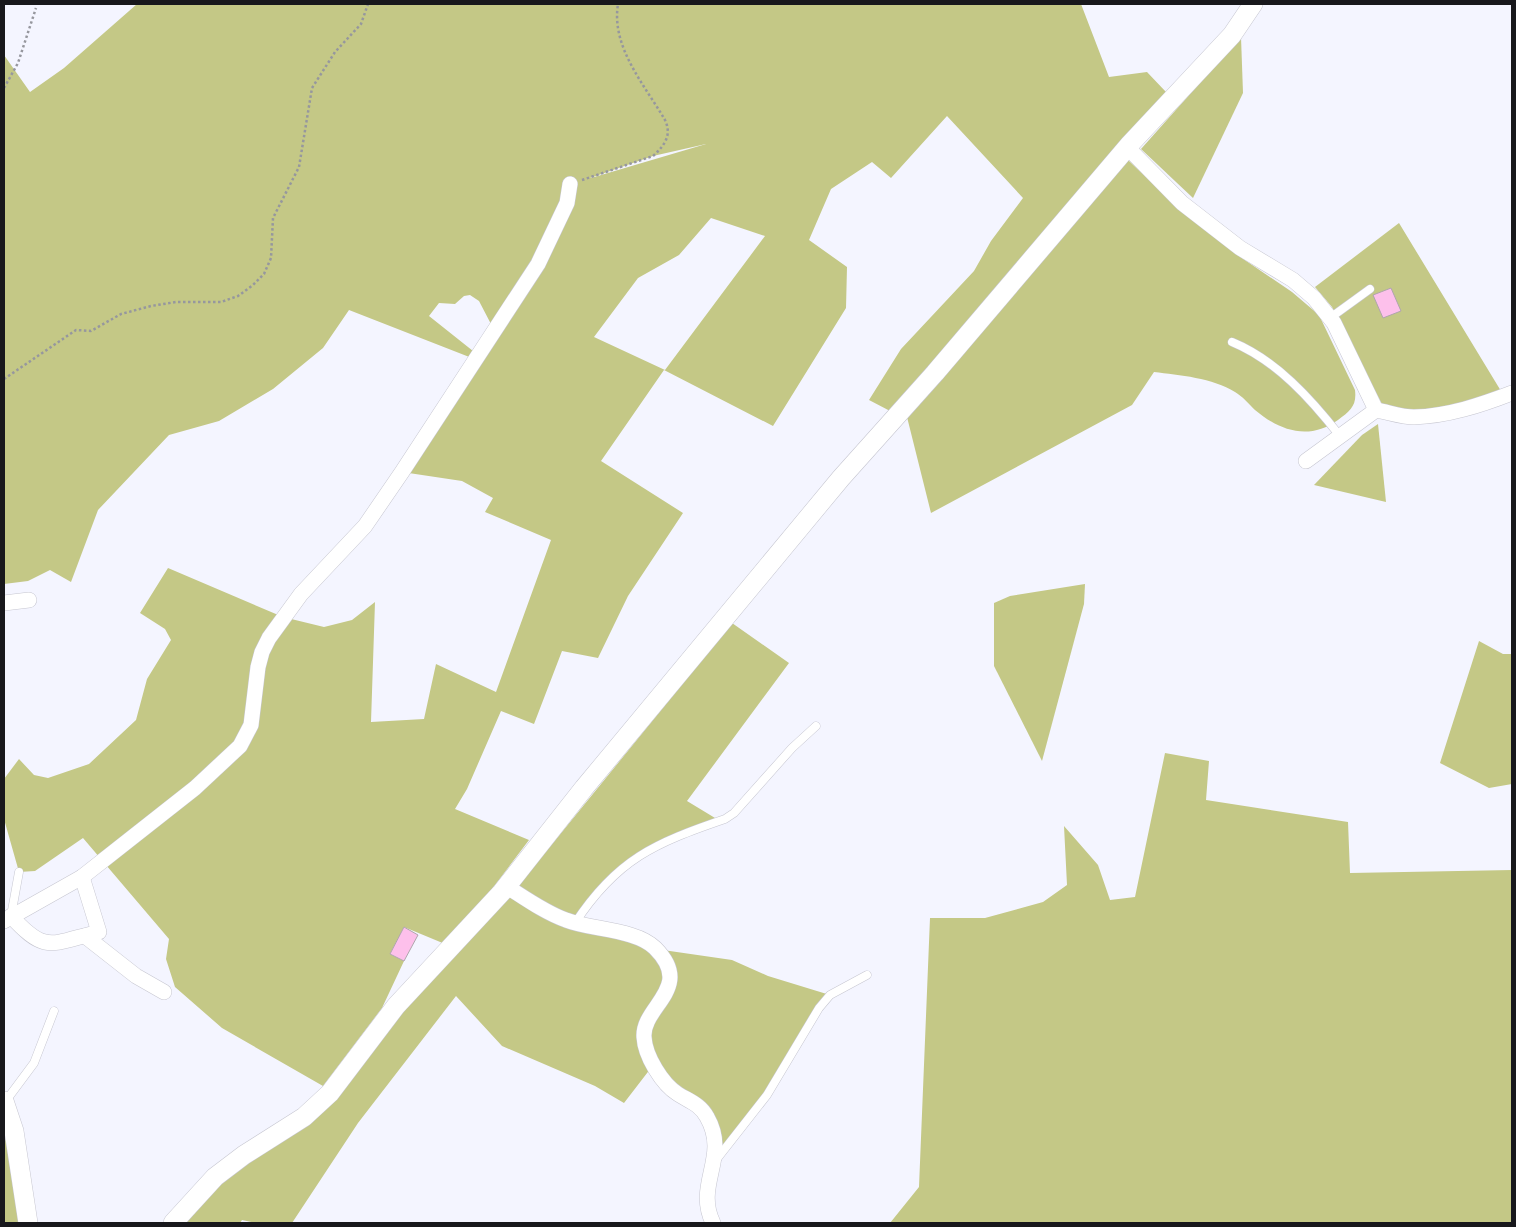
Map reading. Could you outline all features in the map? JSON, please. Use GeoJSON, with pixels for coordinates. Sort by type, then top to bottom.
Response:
{"type":"FeatureCollection","features":[{"type":"Feature","properties":{"kind":"street"},"geometry":{"type":"LineString","coordinates":[[173,1223],[215,1176],[244,1155],[304,1118],[320,1104],[410,989],[506,886],[584,788],[841,478],[935,373],[1128,147],[1232,35],[1254,4]]}},
{"type":"Feature","properties":{"kind":"street"},"geometry":{"type":"LineString","coordinates":[[1128,147],[1182,203],[1240,248],[1293,280],[1314,298],[1330,318],[1376,410]]}},
{"type":"Feature","properties":{"kind":"street"},"geometry":{"type":"LineString","coordinates":[[82,877],[99,932],[56,943],[41,943],[7,919],[82,877],[195,788],[240,746],[251,725],[258,667],[269,638],[301,594],[365,526],[407,464],[534,272],[564,211],[570,184]]}},
{"type":"Feature","properties":{"kind":"street"},"geometry":{"type":"LineString","coordinates":[[1306,461],[1376,410],[1412,417],[1442,414],[1483,404],[1512,393]]}},
{"type":"Feature","properties":{"kind":"street"},"geometry":{"type":"LineString","coordinates":[[4,603],[29,600]]}},
{"type":"Feature","properties":{"kind":"street"},"geometry":{"type":"LineString","coordinates":[[506,886],[537,906],[575,923],[640,938],[656,949],[663,958],[667,967],[668,988],[645,1028],[645,1043],[662,1079],[669,1087],[695,1103],[708,1118],[715,1143],[716,1155],[707,1193],[710,1216],[714,1223]]}},
{"type":"Feature","properties":{"kind":"street"},"geometry":{"type":"LineString","coordinates":[[85,936],[142,980],[164,992]]}},
{"type":"Feature","properties":{"kind":"street"},"geometry":{"type":"LineString","coordinates":[[4,1102],[14,1131],[28,1223]]}},
{"type":"Feature","properties":{"kind":"lane"},"geometry":{"type":"LineString","coordinates":[[1330,318],[1370,289]]}},
{"type":"Feature","properties":{"kind":"lane"},"geometry":{"type":"LineString","coordinates":[[1232,342],[1262,357],[1320,411],[1340,436]]}},
{"type":"Feature","properties":{"kind":"lane"},"geometry":{"type":"LineString","coordinates":[[575,923],[597,892],[629,861],[655,845],[725,819],[734,813],[792,748],[816,726]]}},
{"type":"Feature","properties":{"kind":"lane"},"geometry":{"type":"LineString","coordinates":[[7,919],[19,872]]}},
{"type":"Feature","properties":{"kind":"lane"},"geometry":{"type":"LineString","coordinates":[[713,1164],[768,1094],[819,1008],[830,995],[866,975]]}},
{"type":"Feature","properties":{"kind":"lane"},"geometry":{"type":"LineString","coordinates":[[4,1102],[34,1063],[54,1011]]}},
{"type":"Feature","properties":{"kind":"path"},"geometry":{"type":"LineString","coordinates":[[4,379],[76,330],[91,331],[121,314],[151,306],[176,302],[221,302],[238,296],[253,286],[264,274],[271,258],[273,218],[299,166],[312,88],[335,52],[361,24],[368,4]]}},
{"type":"Feature","properties":{"kind":"path"},"geometry":{"type":"LineString","coordinates":[[570,184],[653,156],[662,148],[668,138],[669,129],[665,120],[622,44],[617,30],[618,4]]}},
{"type":"Feature","properties":{"kind":"path"},"geometry":{"type":"LineString","coordinates":[[4,88],[18,63],[36,8]]}},
{"type":"Feature","properties":{"kind":"green space"},"geometry":{"type":"Polygon","coordinates":[[[137,4],[1081,4],[1109,77],[1147,72],[1166,92],[892,412],[869,400],[901,349],[974,271],[991,241],[1023,198],[947,116],[891,178],[872,162],[831,189],[809,240],[847,267],[846,308],[773,426],[664,370],[601,461],[683,513],[628,596],[598,658],[562,651],[534,724],[501,711],[467,789],[455,809],[529,840],[492,889],[445,944],[404,927],[390,954],[404,961],[382,1008],[323,1086],[222,1028],[175,987],[166,959],[169,939],[83,838],[35,871],[19,872],[4,819],[4,779],[19,759],[34,775],[48,778],[89,764],[136,720],[147,679],[171,640],[165,629],[140,613],[168,568],[283,617],[324,627],[352,620],[375,602],[371,722],[424,719],[436,664],[496,692],[551,540],[485,512],[493,498],[462,481],[402,472],[477,360],[349,310],[323,348],[273,389],[219,421],[169,435],[98,510],[71,582],[50,570],[28,581],[4,584],[4,55],[30,92],[64,68],[137,4]],[[706,144],[653,156],[590,178],[591,178],[706,144]],[[711,218],[679,255],[638,278],[594,337],[665,370],[765,236],[711,218]],[[470,295],[464,296],[455,304],[439,303],[429,316],[473,351],[492,326],[479,301],[470,295]]]}},
{"type":"Feature","properties":{"kind":"green space"},"geometry":{"type":"Polygon","coordinates":[[[1241,37],[1243,93],[1193,198],[1141,149],[1241,37]]]}},
{"type":"Feature","properties":{"kind":"green space"},"geometry":{"type":"Polygon","coordinates":[[[1128,160],[1187,216],[1233,252],[1292,292],[1319,315],[1355,390],[1355,400],[1352,408],[1338,420],[1327,426],[1306,432],[1295,431],[1274,423],[1255,410],[1235,392],[1217,383],[1154,372],[1132,405],[931,513],[907,417],[1128,160]]]}},
{"type":"Feature","properties":{"kind":"green space"},"geometry":{"type":"Polygon","coordinates":[[[1399,223],[1504,396],[1442,414],[1386,412],[1332,307],[1315,287],[1399,223]]]}},
{"type":"Feature","properties":{"kind":"green space"},"geometry":{"type":"Polygon","coordinates":[[[1378,424],[1386,502],[1314,485],[1362,435],[1378,424]]]}},
{"type":"Feature","properties":{"kind":"green space"},"geometry":{"type":"Polygon","coordinates":[[[1085,584],[1084,604],[1042,761],[994,666],[994,603],[1010,596],[1085,584]]]}},
{"type":"Feature","properties":{"kind":"green space"},"geometry":{"type":"Polygon","coordinates":[[[732,623],[789,663],[687,801],[720,821],[629,861],[575,923],[656,949],[732,960],[768,976],[830,995],[786,1066],[713,1164],[712,1130],[654,1064],[624,1103],[595,1086],[502,1046],[456,996],[358,1123],[292,1223],[256,1223],[242,1220],[240,1223],[182,1223],[190,1212],[241,1165],[289,1136],[514,891],[732,623]]]}},
{"type":"Feature","properties":{"kind":"green space"},"geometry":{"type":"Polygon","coordinates":[[[1479,641],[1503,654],[1512,654],[1512,784],[1489,788],[1440,763],[1479,641]]]}},
{"type":"Feature","properties":{"kind":"green space"},"geometry":{"type":"Polygon","coordinates":[[[1165,753],[1209,761],[1206,800],[1348,822],[1350,873],[1512,870],[1512,1223],[890,1223],[919,1187],[930,918],[985,918],[1043,902],[1067,885],[1064,826],[1098,865],[1110,900],[1135,897],[1165,753]]]}},
{"type":"Feature","properties":{"kind":"green space"},"geometry":{"type":"Polygon","coordinates":[[[4,1120],[22,1223],[4,1223],[4,1120]]]}},
{"type":"Feature","properties":{"kind":"building"},"geometry":{"type":"Polygon","coordinates":[[[1391,288],[1401,311],[1383,318],[1373,295],[1391,288]]]}},
{"type":"Feature","properties":{"kind":"building"},"geometry":{"type":"Polygon","coordinates":[[[404,927],[418,935],[404,961],[390,954],[404,927]]]}}]}
